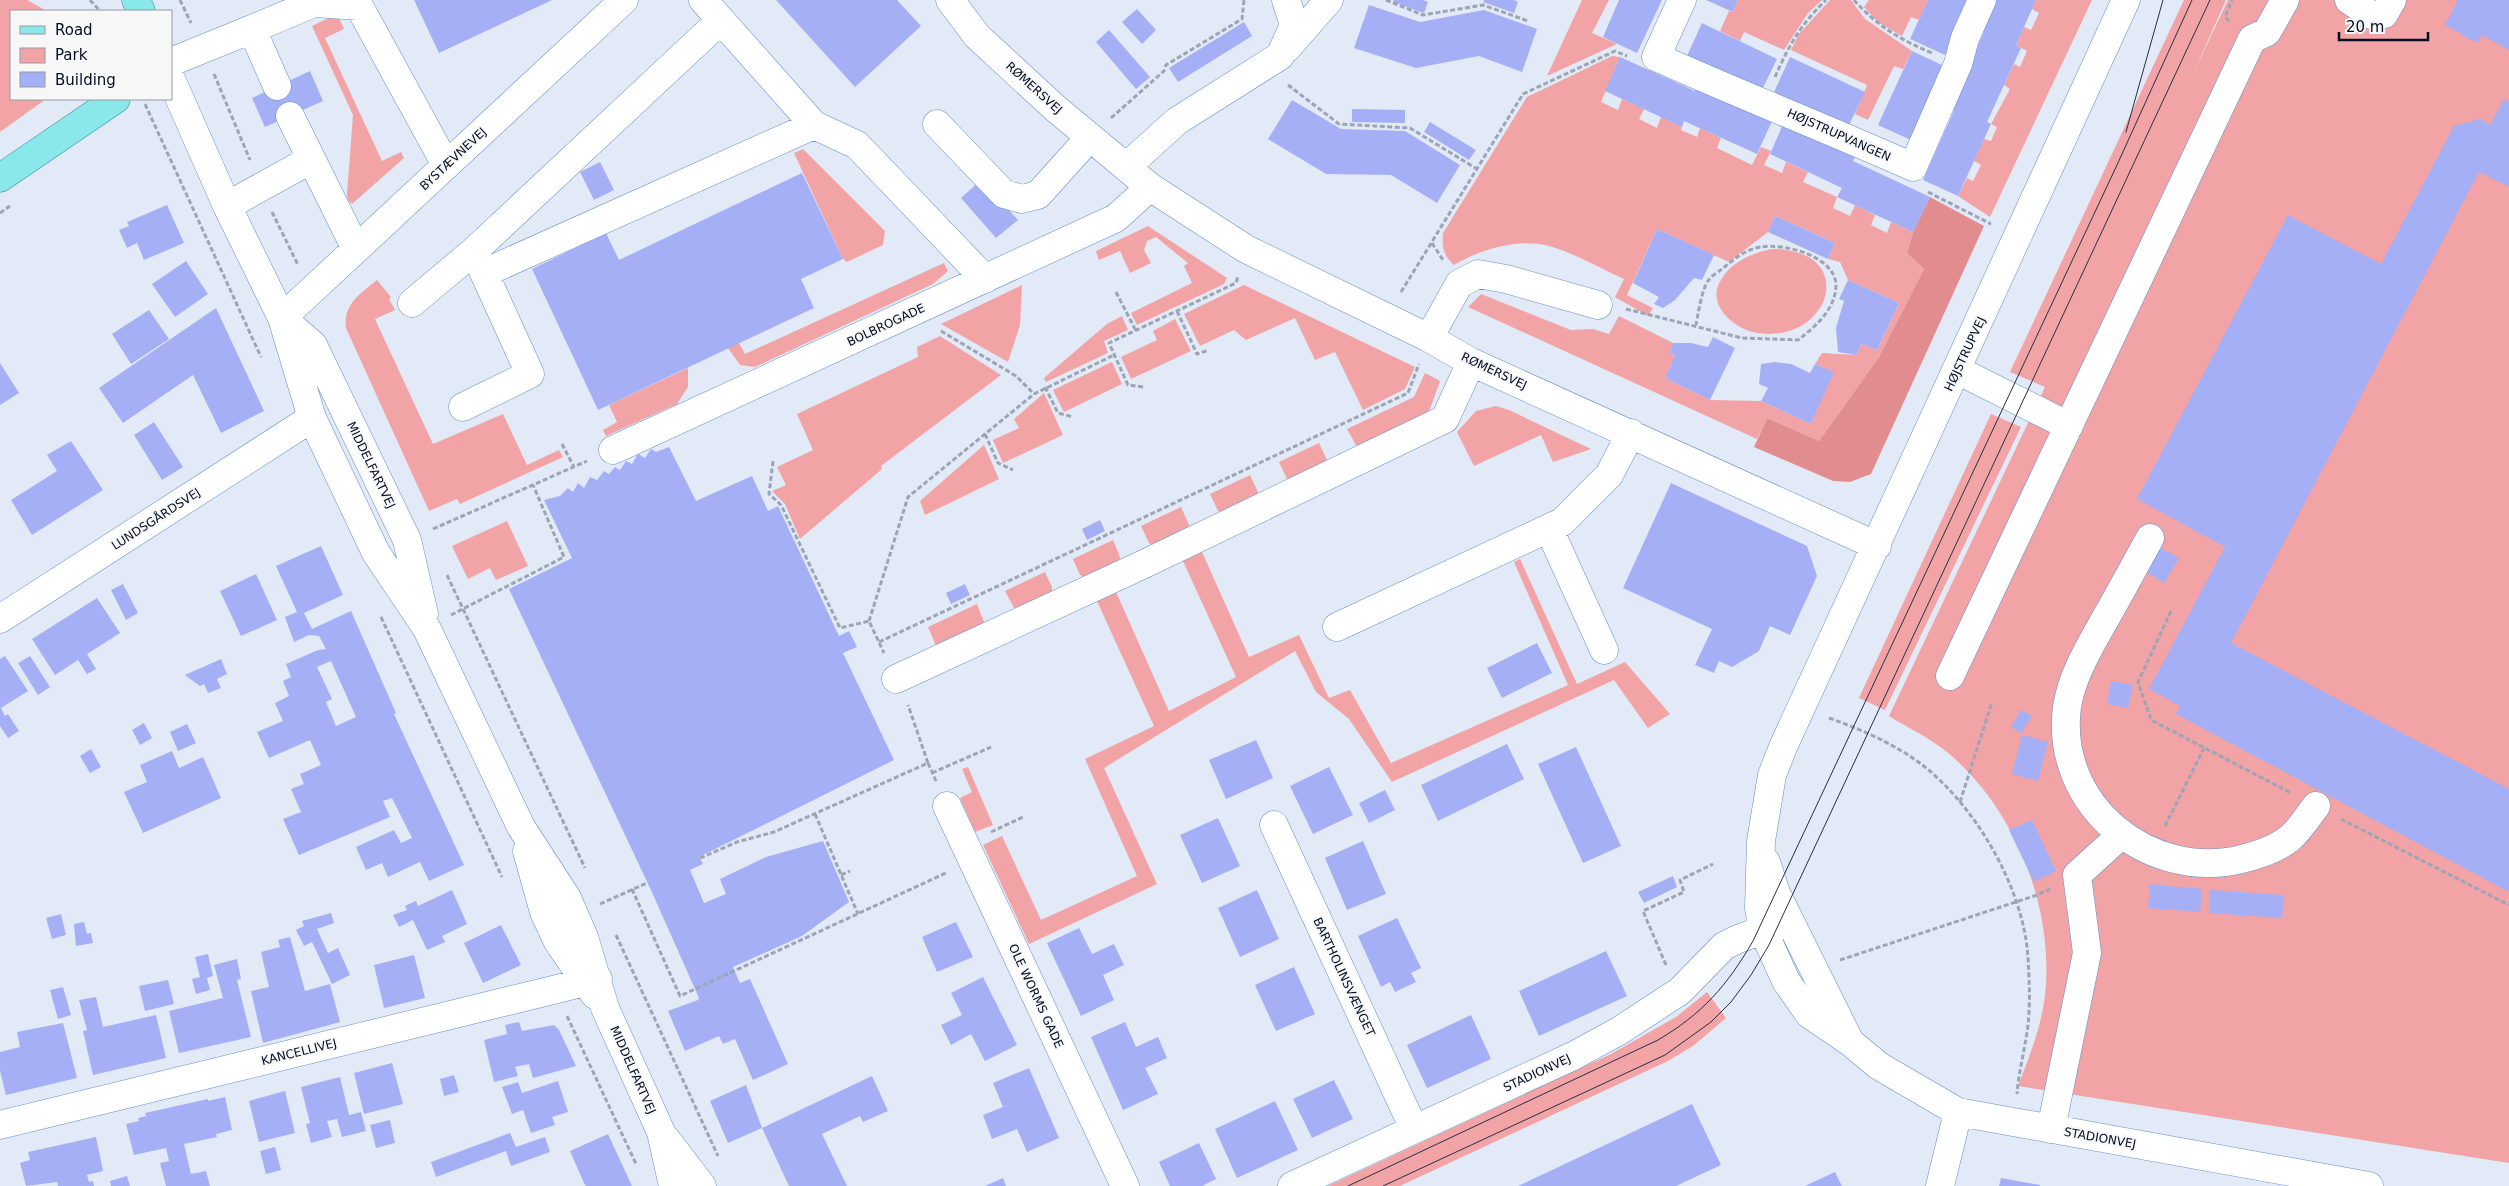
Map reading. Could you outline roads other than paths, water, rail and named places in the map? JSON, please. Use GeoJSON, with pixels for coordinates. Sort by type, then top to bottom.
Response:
{"type":"FeatureCollection","features":[{"type":"Feature","properties":{"kind":"main road"},"geometry":{"type":"LineString","coordinates":[[0,178],[115,100]]}},
{"type":"Feature","properties":{"kind":"street","name":"BYSTÆVNEVEJ"},"geometry":{"type":"LineString","coordinates":[[282,318],[624,0]]}},
{"type":"Feature","properties":{"kind":"street"},"geometry":{"type":"LineString","coordinates":[[703,0],[814,125],[857,145],[985,279]]}},
{"type":"Feature","properties":{"kind":"street","name":"RØMERSVEJ"},"geometry":{"type":"LineString","coordinates":[[950,0],[977,36],[1126,168],[1150,187],[1246,249],[1429,338],[1471,362],[1877,546]]}},
{"type":"Feature","properties":{"kind":"street"},"geometry":{"type":"LineString","coordinates":[[1272,62],[1294,25],[1286,0]]}},
{"type":"Feature","properties":{"kind":"street"},"geometry":{"type":"LineString","coordinates":[[1126,168],[1177,121],[1272,62],[1329,0]]}},
{"type":"Feature","properties":{"kind":"street","name":"HØJSTRUPVANGEN"},"geometry":{"type":"LineString","coordinates":[[1682,0],[1656,57],[1762,105],[1785,111],[1913,167],[1958,64],[1965,38],[1982,0]]}},
{"type":"Feature","properties":{"kind":"street","name":"HØJSTRUPVEJ"},"geometry":{"type":"LineString","coordinates":[[1801,708],[2018,239],[2126,0]]}},
{"type":"Feature","properties":{"kind":"street"},"geometry":{"type":"LineString","coordinates":[[1950,676],[2252,40],[2266,32],[2285,0]]}},
{"type":"Feature","properties":{"kind":"street"},"geometry":{"type":"LineString","coordinates":[[2349,0],[2371,15],[2384,14],[2392,0]]}},
{"type":"Feature","properties":{"kind":"street"},"geometry":{"type":"LineString","coordinates":[[172,62],[314,3],[359,6],[446,165]]}},
{"type":"Feature","properties":{"kind":"street"},"geometry":{"type":"LineString","coordinates":[[479,262],[721,20]]}},
{"type":"Feature","properties":{"kind":"street"},"geometry":{"type":"LineString","coordinates":[[252,29],[277,86]]}},
{"type":"Feature","properties":{"kind":"street","name":"MIDDELFARTVEJ"},"geometry":{"type":"LineString","coordinates":[[172,81],[228,206],[282,318],[312,418],[376,553],[427,629],[521,828],[544,912],[558,942],[592,980],[661,1132],[673,1186]]}},
{"type":"Feature","properties":{"kind":"street"},"geometry":{"type":"LineString","coordinates":[[290,116],[310,160],[356,249]]}},
{"type":"Feature","properties":{"kind":"street"},"geometry":{"type":"LineString","coordinates":[[937,124],[1004,194],[1022,199],[1038,195],[1090,137]]}},
{"type":"Feature","properties":{"kind":"street"},"geometry":{"type":"LineString","coordinates":[[412,304],[479,262],[814,125]]}},
{"type":"Feature","properties":{"kind":"street"},"geometry":{"type":"LineString","coordinates":[[228,206],[310,160]]}},
{"type":"Feature","properties":{"kind":"street","name":"BOLBROGADE"},"geometry":{"type":"LineString","coordinates":[[613,450],[1116,218],[1150,187]]}},
{"type":"Feature","properties":{"kind":"street"},"geometry":{"type":"LineString","coordinates":[[463,407],[530,374],[479,262]]}},
{"type":"Feature","properties":{"kind":"street"},"geometry":{"type":"LineString","coordinates":[[1429,338],[1459,284],[1478,274],[1506,279],[1598,306]]}},
{"type":"Feature","properties":{"kind":"street","name":"MIDDELFARTVEJ"},"geometry":{"type":"LineString","coordinates":[[282,318],[313,345],[407,540],[427,629]]}},
{"type":"Feature","properties":{"kind":"street"},"geometry":{"type":"LineString","coordinates":[[896,678],[1142,565],[1445,420],[1471,362]]}},
{"type":"Feature","properties":{"kind":"street"},"geometry":{"type":"LineString","coordinates":[[1957,370],[2069,426]]}},
{"type":"Feature","properties":{"kind":"street","name":"LUNDSGÅRDSVEJ"},"geometry":{"type":"LineString","coordinates":[[0,619],[312,418]]}},
{"type":"Feature","properties":{"kind":"street"},"geometry":{"type":"LineString","coordinates":[[1337,627],[1562,522],[1609,475],[1631,433]]}},
{"type":"Feature","properties":{"kind":"street"},"geometry":{"type":"LineString","coordinates":[[1549,529],[1604,650]]}},
{"type":"Feature","properties":{"kind":"street"},"geometry":{"type":"LineString","coordinates":[[2150,538],[2076,672],[2067,707],[2068,743],[2077,778],[2096,810],[2121,835],[2152,854],[2187,863],[2223,864],[2258,855],[2290,838],[2316,806]]}},
{"type":"Feature","properties":{"kind":"street","name":"STADIONVEJ"},"geometry":{"type":"LineString","coordinates":[[1801,708],[1772,775],[1762,841],[1759,900],[1763,930],[1786,981],[1796,999],[1809,1014],[1850,1042],[1879,1066],[1958,1112],[2051,1129],[2261,1177],[2369,1186]]}},
{"type":"Feature","properties":{"kind":"street","name":"OLE WORMS GADE"},"geometry":{"type":"LineString","coordinates":[[948,806],[1125,1186]]}},
{"type":"Feature","properties":{"kind":"street","name":"BARTHOLINSVÆNGET"},"geometry":{"type":"LineString","coordinates":[[1274,825],[1414,1129]]}},
{"type":"Feature","properties":{"kind":"street"},"geometry":{"type":"LineString","coordinates":[[2051,1129],[2087,952],[2077,875],[2121,835]]}},
{"type":"Feature","properties":{"kind":"street","name":"STADIONVEJ"},"geometry":{"type":"LineString","coordinates":[[1762,841],[1770,877],[1789,921],[1850,1042]]}},
{"type":"Feature","properties":{"kind":"street","name":"STADIONVEJ"},"geometry":{"type":"LineString","coordinates":[[1292,1186],[1573,1056],[1619,1031],[1680,991],[1724,946],[1789,921]]}},
{"type":"Feature","properties":{"kind":"street","name":"KANCELLIVEJ"},"geometry":{"type":"LineString","coordinates":[[0,1125],[592,980]]}},
{"type":"Feature","properties":{"kind":"street"},"geometry":{"type":"LineString","coordinates":[[1940,1186],[1958,1112]]}},
{"type":"Feature","properties":{"kind":"street","name":"MIDDELFARTVEJ"},"geometry":{"type":"LineString","coordinates":[[661,1132],[702,1186]]}},
{"type":"Feature","properties":{"kind":"tram line"},"geometry":{"type":"LineString","coordinates":[[2126,132],[2163,0]]}},
{"type":"Feature","properties":{"kind":"tram line"},"geometry":{"type":"LineString","coordinates":[[1348,1186],[1658,1040],[1701,1009],[1733,972],[1753,941],[2117,165],[2192,0]]}},
{"type":"Feature","properties":{"kind":"tram line"},"geometry":{"type":"LineString","coordinates":[[1383,1186],[1665,1055],[1711,1022],[1731,1002],[1751,975],[1769,945],[2210,0]]}}]}
